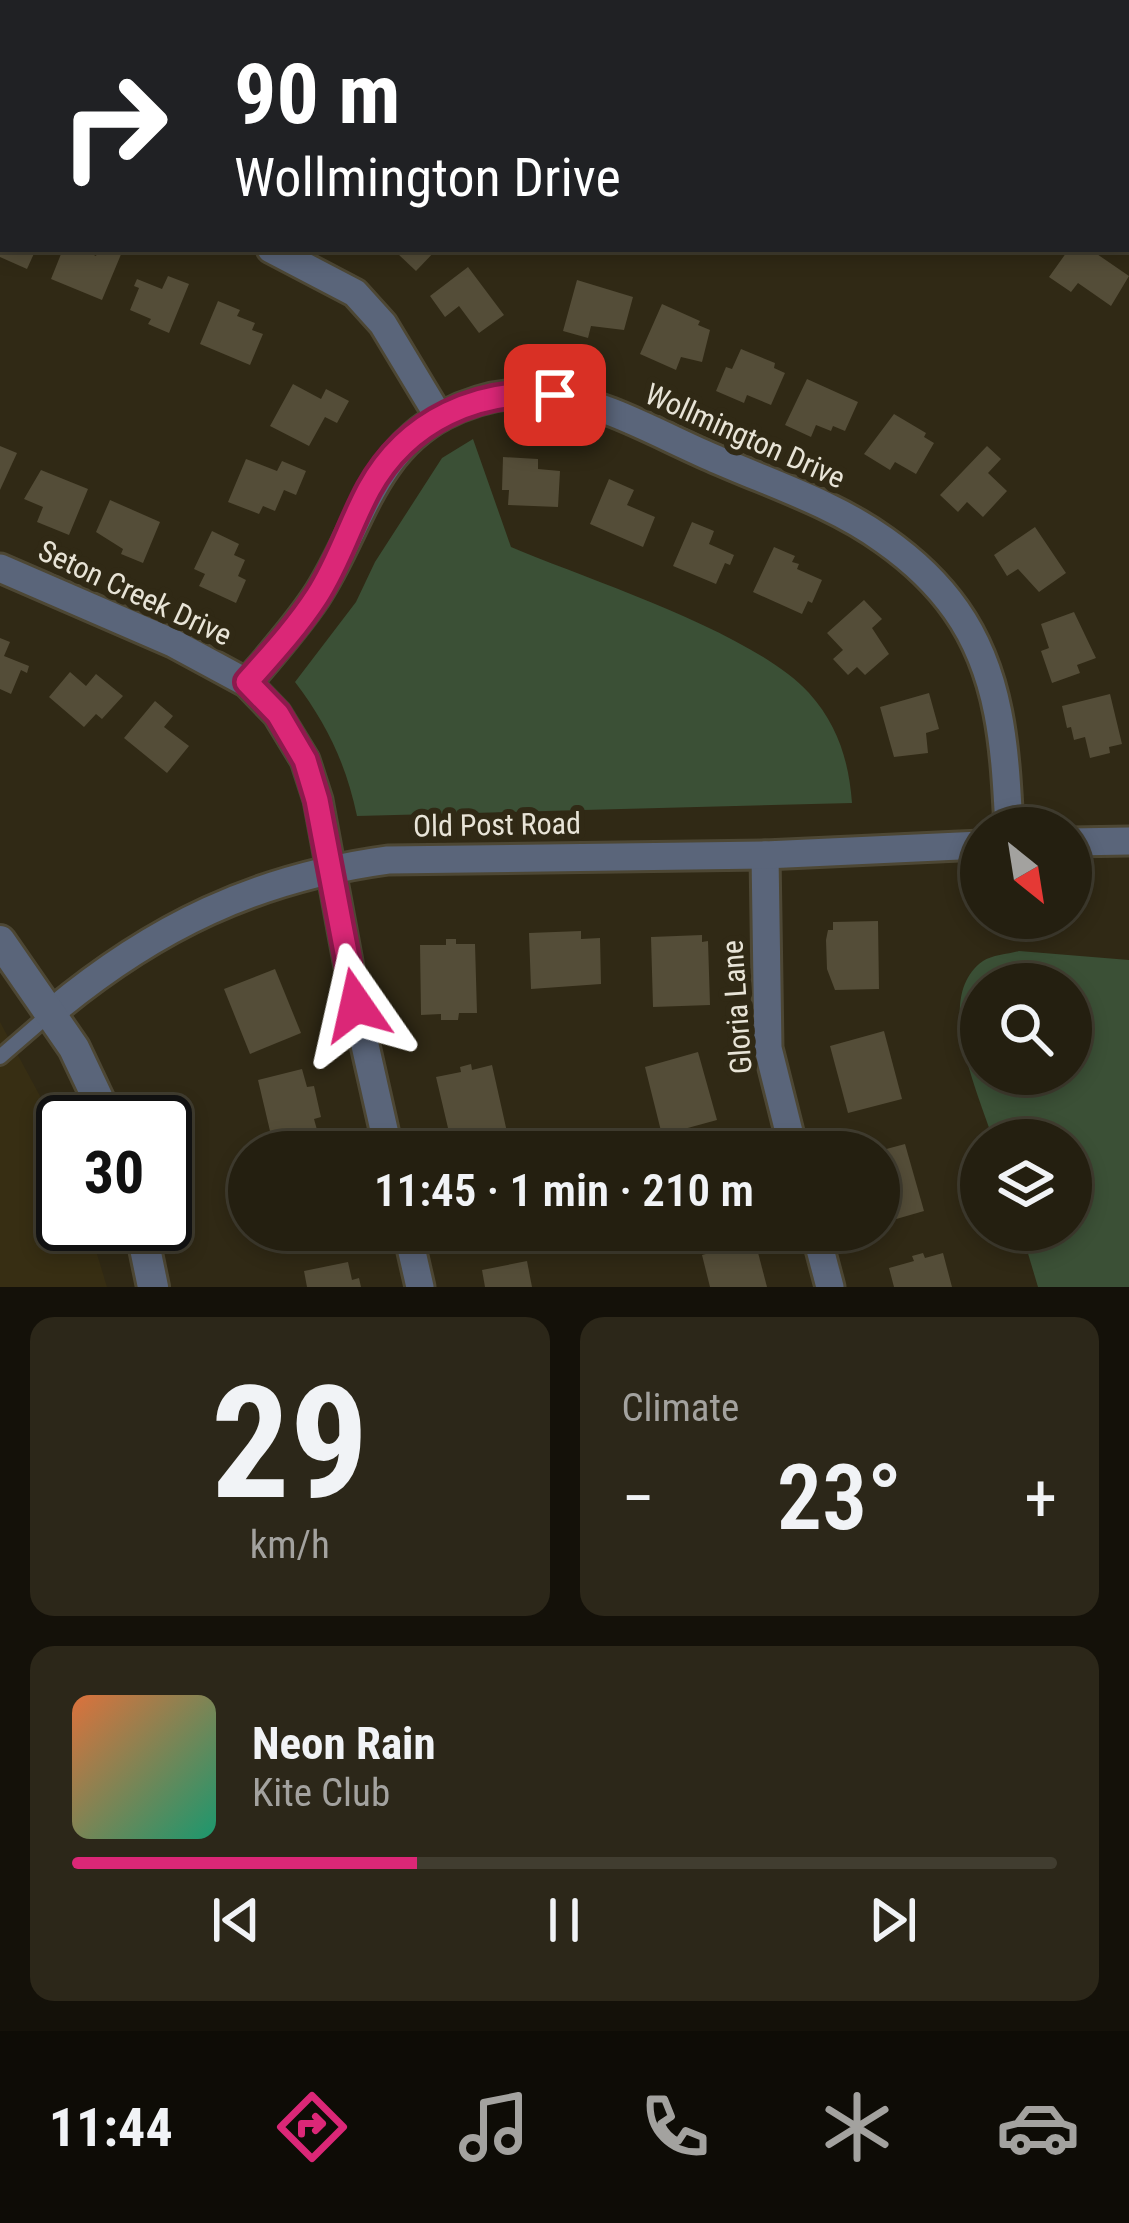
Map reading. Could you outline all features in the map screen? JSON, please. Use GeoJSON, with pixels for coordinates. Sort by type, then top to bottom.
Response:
{"type":"FeatureCollection","features":[{"type":"Feature","properties":{"kind":"street"},"geometry":{"type":"LineString","coordinates":[[277,252],[355,293],[383,324],[439,417]]}},
{"type":"Feature","properties":{"kind":"street","name":"Wollmington Drive"},"geometry":{"type":"LineString","coordinates":[[247,682],[317,596],[369,489],[391,455],[439,417],[472,401],[524,392],[555,395],[601,409],[844,515],[885,540],[928,577],[956,610],[976,645],[1004,734],[1008,807]]}},
{"type":"Feature","properties":{"kind":"street","name":"Seton Creek Drive"},"geometry":{"type":"LineString","coordinates":[[0,568],[173,643],[247,682],[278,714],[305,760],[317,800],[385,1131]]}},
{"type":"Feature","properties":{"kind":"street"},"geometry":{"type":"LineString","coordinates":[[1092,842],[1129,841]]}},
{"type":"Feature","properties":{"kind":"street","name":"Old Post Road"},"geometry":{"type":"LineString","coordinates":[[52,1012],[157,935],[237,896],[330,870],[388,860],[765,855],[960,846]]}},
{"type":"Feature","properties":{"kind":"street","name":"Gloria Lane"},"geometry":{"type":"LineString","coordinates":[[765,855],[768,1048],[789,1131]]}},
{"type":"Feature","properties":{"kind":"street"},"geometry":{"type":"LineString","coordinates":[[0,941],[52,1012],[95,1095]]}},
{"type":"Feature","properties":{"kind":"street"},"geometry":{"type":"LineString","coordinates":[[146,1251],[153,1287]]}},
{"type":"Feature","properties":{"kind":"street"},"geometry":{"type":"LineString","coordinates":[[412,1251],[420,1287]]}},
{"type":"Feature","properties":{"kind":"street"},"geometry":{"type":"LineString","coordinates":[[821,1251],[830,1287]]}},
{"type":"Feature","properties":{"kind":"lane"},"geometry":{"type":"LineString","coordinates":[[0,1057],[52,1012]]}},
{"type":"Feature","properties":{"kind":"shaded area"},"geometry":{"type":"Polygon","coordinates":[[[0,1022],[39,1095],[36,1251],[96,1251],[107,1287],[0,1287],[0,1022]]]}},
{"type":"Feature","properties":{"kind":"green space"},"geometry":{"type":"Polygon","coordinates":[[[473,439],[511,547],[711,629],[783,671],[809,693],[835,731],[852,803],[357,816],[334,745],[295,682],[356,602],[375,562],[442,458],[473,439]]]}},
{"type":"Feature","properties":{"kind":"green space"},"geometry":{"type":"Polygon","coordinates":[[[1019,951],[1129,960],[1129,1287],[1038,1287],[1027,1251],[1092,1251],[1092,1119],[986,1119],[978,1095],[1092,1095],[1092,963],[981,963],[1019,951]]]}},
{"type":"Feature","properties":{"kind":"building"},"geometry":{"type":"Polygon","coordinates":[[[0,252],[35,252],[27,269],[0,257],[0,252]]]}},
{"type":"Feature","properties":{"kind":"building"},"geometry":{"type":"Polygon","coordinates":[[[62,252],[96,256],[98,252],[122,252],[102,300],[51,279],[62,252]]]}},
{"type":"Feature","properties":{"kind":"building"},"geometry":{"type":"Polygon","coordinates":[[[400,252],[434,252],[416,271],[400,252]]]}},
{"type":"Feature","properties":{"kind":"building"},"geometry":{"type":"Polygon","coordinates":[[[1067,252],[1094,252],[1129,276],[1111,306],[1078,283],[1071,292],[1049,277],[1067,252]]]}},
{"type":"Feature","properties":{"kind":"building"},"geometry":{"type":"Polygon","coordinates":[[[468,267],[504,315],[479,333],[459,306],[445,317],[430,296],[468,267]]]}},
{"type":"Feature","properties":{"kind":"building"},"geometry":{"type":"Polygon","coordinates":[[[168,276],[189,284],[169,333],[130,310],[139,288],[134,286],[137,279],[162,289],[168,276]]]}},
{"type":"Feature","properties":{"kind":"building"},"geometry":{"type":"Polygon","coordinates":[[[577,280],[633,297],[624,330],[591,326],[588,338],[563,331],[577,280]]]}},
{"type":"Feature","properties":{"kind":"building"},"geometry":{"type":"Polygon","coordinates":[[[218,301],[240,310],[237,316],[255,323],[252,330],[263,334],[250,365],[200,344],[218,301]]]}},
{"type":"Feature","properties":{"kind":"building"},"geometry":{"type":"Polygon","coordinates":[[[662,304],[710,330],[702,362],[681,357],[676,370],[640,354],[662,304]]]}},
{"type":"Feature","properties":{"kind":"building"},"geometry":{"type":"Polygon","coordinates":[[[741,349],[775,363],[774,368],[785,373],[771,405],[747,395],[744,403],[716,391],[726,367],[732,369],[741,349]]]}},
{"type":"Feature","properties":{"kind":"building"},"geometry":{"type":"Polygon","coordinates":[[[807,379],[858,402],[845,431],[816,425],[811,437],[785,425],[807,379]]]}},
{"type":"Feature","properties":{"kind":"building"},"geometry":{"type":"Polygon","coordinates":[[[293,384],[321,399],[326,389],[349,401],[337,423],[325,417],[309,446],[270,426],[293,384]]]}},
{"type":"Feature","properties":{"kind":"building"},"geometry":{"type":"Polygon","coordinates":[[[894,414],[934,443],[916,474],[895,462],[890,470],[864,454],[894,414]]]}},
{"type":"Feature","properties":{"kind":"building"},"geometry":{"type":"Polygon","coordinates":[[[0,446],[17,453],[0,490],[0,446]]]}},
{"type":"Feature","properties":{"kind":"building"},"geometry":{"type":"Polygon","coordinates":[[[987,446],[1001,459],[988,473],[1007,491],[983,517],[967,502],[958,512],[940,495],[987,446]]]}},
{"type":"Feature","properties":{"kind":"building"},"geometry":{"type":"Polygon","coordinates":[[[503,457],[538,459],[538,469],[560,471],[558,507],[508,505],[509,490],[502,490],[503,457]]]}},
{"type":"Feature","properties":{"kind":"building"},"geometry":{"type":"Polygon","coordinates":[[[246,459],[277,471],[282,461],[306,471],[296,495],[284,490],[275,511],[263,506],[259,514],[228,502],[246,459]]]}},
{"type":"Feature","properties":{"kind":"building"},"geometry":{"type":"Polygon","coordinates":[[[41,470],[88,489],[69,535],[37,522],[43,507],[24,499],[41,470]]]}},
{"type":"Feature","properties":{"kind":"building"},"geometry":{"type":"Polygon","coordinates":[[[609,479],[634,490],[627,505],[655,517],[643,547],[590,524],[609,479]]]}},
{"type":"Feature","properties":{"kind":"building"},"geometry":{"type":"Polygon","coordinates":[[[110,500],[160,522],[143,563],[121,554],[123,549],[96,532],[110,500]]]}},
{"type":"Feature","properties":{"kind":"building"},"geometry":{"type":"Polygon","coordinates":[[[692,522],[714,531],[709,544],[734,555],[716,584],[673,566],[692,522]]]}},
{"type":"Feature","properties":{"kind":"building"},"geometry":{"type":"Polygon","coordinates":[[[1035,527],[1066,573],[1039,592],[1018,569],[1007,576],[994,555],[1035,527]]]}},
{"type":"Feature","properties":{"kind":"building"},"geometry":{"type":"Polygon","coordinates":[[[212,531],[239,544],[234,555],[245,560],[238,576],[246,580],[236,603],[199,586],[205,574],[194,569],[212,531]]]}},
{"type":"Feature","properties":{"kind":"building"},"geometry":{"type":"Polygon","coordinates":[[[774,547],[795,556],[792,562],[799,564],[797,569],[822,580],[802,614],[753,592],[774,547]]]}},
{"type":"Feature","properties":{"kind":"building"},"geometry":{"type":"Polygon","coordinates":[[[864,600],[882,619],[872,628],[889,654],[865,675],[857,667],[848,675],[833,659],[843,650],[827,633],[864,600]]]}},
{"type":"Feature","properties":{"kind":"building"},"geometry":{"type":"Polygon","coordinates":[[[1074,612],[1096,658],[1077,665],[1080,673],[1052,683],[1041,651],[1049,648],[1041,624],[1074,612]]]}},
{"type":"Feature","properties":{"kind":"building"},"geometry":{"type":"Polygon","coordinates":[[[0,638],[10,642],[4,656],[29,666],[27,673],[21,670],[11,694],[0,689],[0,638]]]}},
{"type":"Feature","properties":{"kind":"building"},"geometry":{"type":"Polygon","coordinates":[[[70,672],[86,686],[96,674],[123,696],[102,719],[96,714],[84,727],[49,697],[70,672]]]}},
{"type":"Feature","properties":{"kind":"building"},"geometry":{"type":"Polygon","coordinates":[[[929,693],[939,729],[926,733],[928,753],[894,757],[880,707],[929,693]]]}},
{"type":"Feature","properties":{"kind":"building"},"geometry":{"type":"Polygon","coordinates":[[[1110,694],[1122,744],[1090,758],[1085,737],[1074,740],[1071,727],[1067,728],[1062,706],[1110,694]]]}},
{"type":"Feature","properties":{"kind":"building"},"geometry":{"type":"Polygon","coordinates":[[[155,701],[173,716],[164,727],[189,746],[167,773],[124,738],[155,701]]]}},
{"type":"Feature","properties":{"kind":"building"},"geometry":{"type":"Polygon","coordinates":[[[878,921],[879,989],[835,990],[827,969],[828,930],[833,930],[833,922],[878,921]]]}},
{"type":"Feature","properties":{"kind":"building"},"geometry":{"type":"Polygon","coordinates":[[[581,931],[581,939],[600,938],[601,984],[531,989],[529,933],[581,931]]]}},
{"type":"Feature","properties":{"kind":"building"},"geometry":{"type":"Polygon","coordinates":[[[702,935],[702,942],[708,941],[710,1005],[653,1007],[651,937],[702,935]]]}},
{"type":"Feature","properties":{"kind":"building"},"geometry":{"type":"Polygon","coordinates":[[[446,939],[475,944],[477,1013],[459,1013],[458,1020],[441,1020],[441,1014],[421,1015],[420,945],[446,945],[446,939]]]}},
{"type":"Feature","properties":{"kind":"building"},"geometry":{"type":"Polygon","coordinates":[[[275,969],[301,1033],[250,1054],[224,989],[275,969]]]}},
{"type":"Feature","properties":{"kind":"building"},"geometry":{"type":"Polygon","coordinates":[[[884,1031],[902,1099],[848,1113],[830,1046],[884,1031]]]}},
{"type":"Feature","properties":{"kind":"building"},"geometry":{"type":"Polygon","coordinates":[[[698,1052],[717,1120],[661,1131],[645,1067],[698,1052]]]}},
{"type":"Feature","properties":{"kind":"building"},"geometry":{"type":"Polygon","coordinates":[[[471,1064],[472,1070],[492,1065],[507,1131],[449,1131],[436,1077],[461,1072],[460,1067],[471,1064]]]}},
{"type":"Feature","properties":{"kind":"building"},"geometry":{"type":"Polygon","coordinates":[[[302,1069],[307,1087],[314,1086],[321,1117],[314,1119],[317,1131],[270,1131],[258,1080],[302,1069]]]}},
{"type":"Feature","properties":{"kind":"building"},"geometry":{"type":"Polygon","coordinates":[[[905,1144],[924,1211],[900,1218],[900,1145],[905,1144]]]}},
{"type":"Feature","properties":{"kind":"building"},"geometry":{"type":"Polygon","coordinates":[[[758,1251],[767,1287],[710,1287],[702,1255],[758,1251]]]}},
{"type":"Feature","properties":{"kind":"building"},"geometry":{"type":"Polygon","coordinates":[[[923,1253],[925,1258],[943,1253],[952,1287],[894,1287],[889,1268],[914,1261],[912,1256],[923,1253]]]}},
{"type":"Feature","properties":{"kind":"building"},"geometry":{"type":"Polygon","coordinates":[[[527,1261],[532,1287],[485,1287],[482,1270],[527,1261]]]}},
{"type":"Feature","properties":{"kind":"building"},"geometry":{"type":"Polygon","coordinates":[[[348,1262],[352,1280],[359,1278],[361,1287],[307,1287],[304,1271],[348,1262]]]}},
{"type":"Feature","properties":{"kind":"route"},"geometry":{"type":"LineString","coordinates":[[356,1005],[305,760],[278,714],[247,682],[317,596],[369,489],[391,455],[415,433],[472,401],[524,392],[555,395]]}}]}
